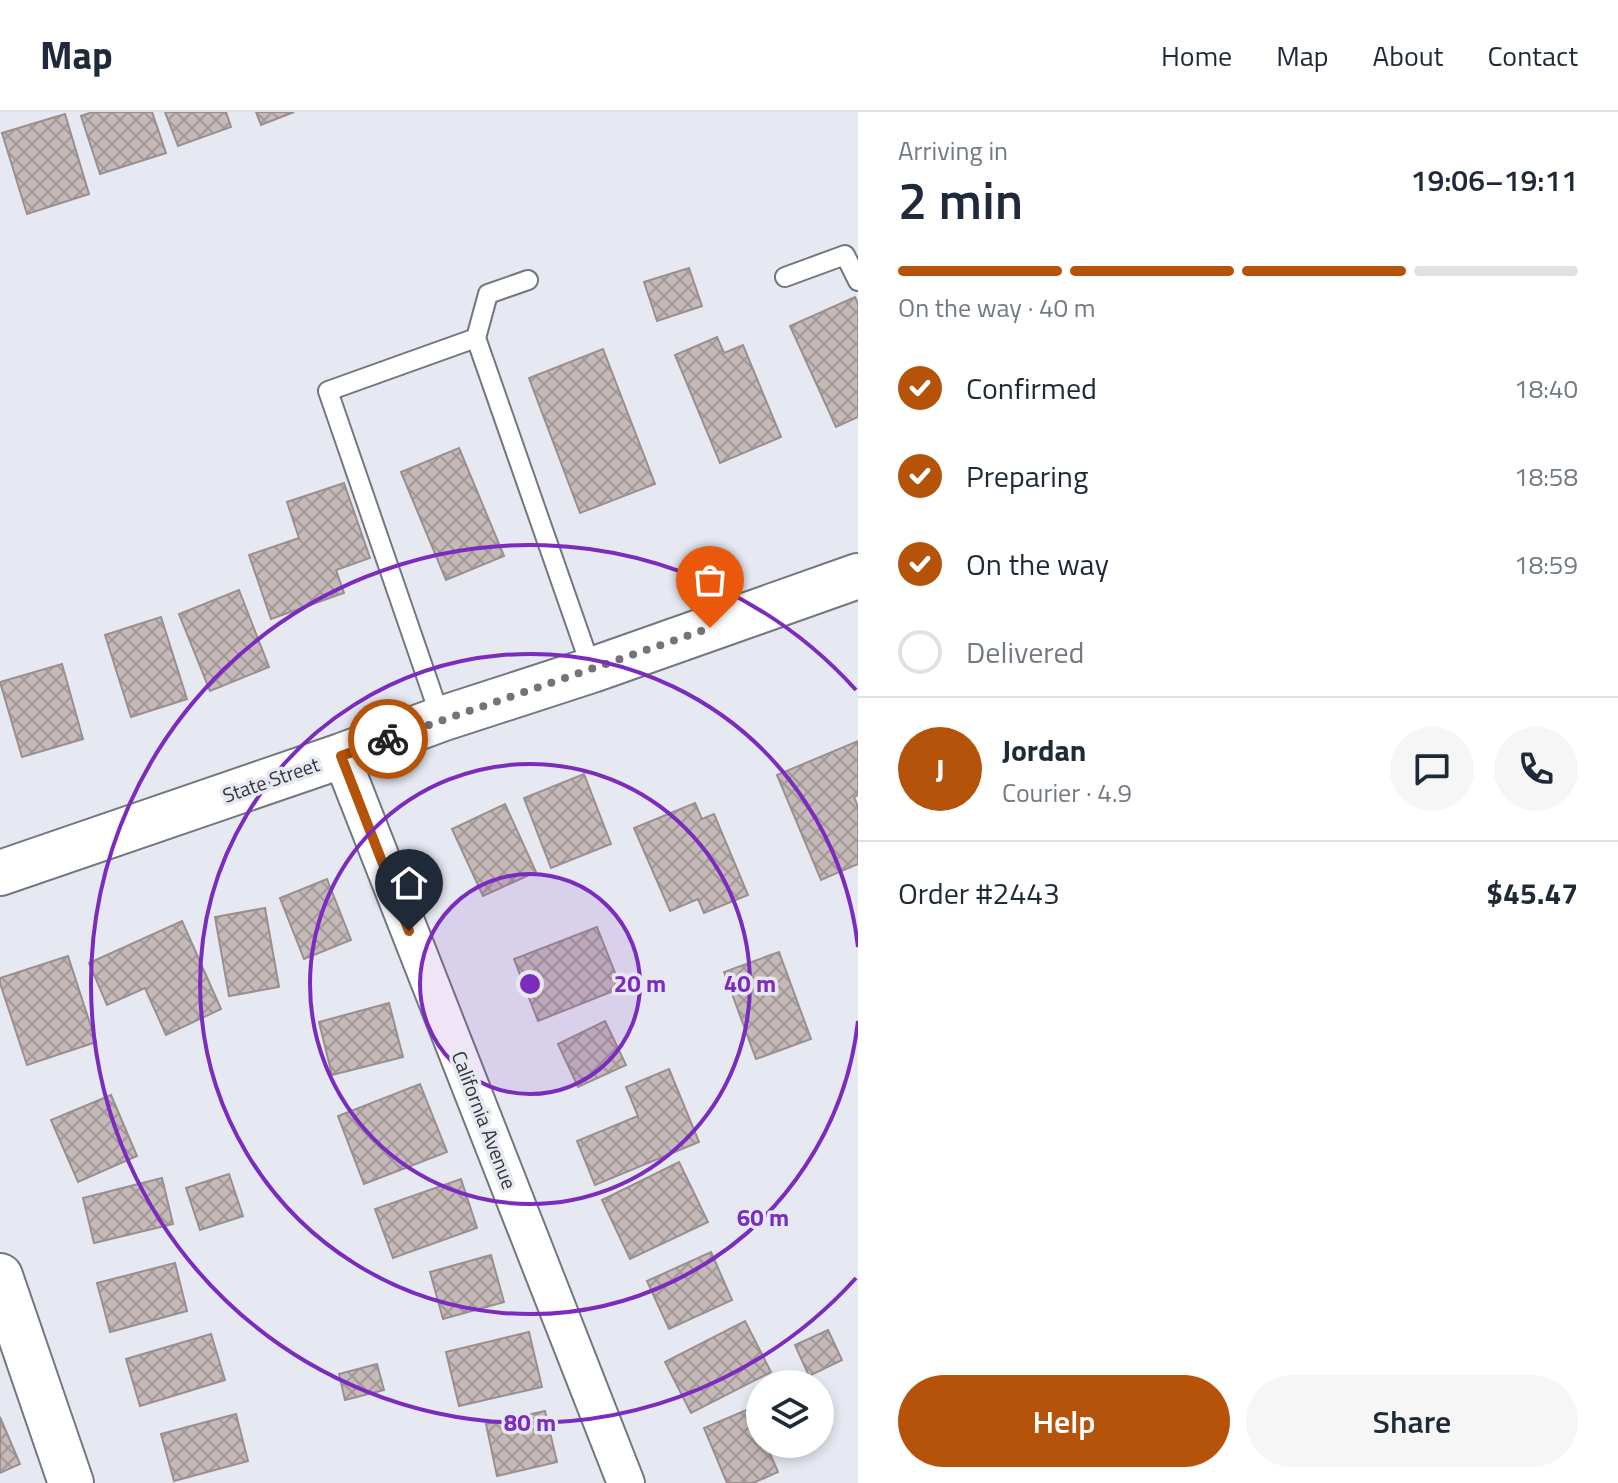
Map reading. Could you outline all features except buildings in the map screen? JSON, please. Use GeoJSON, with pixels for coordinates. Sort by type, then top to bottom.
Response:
{"type":"FeatureCollection","features":[{"type":"Feature","properties":{"kind":"main road","name":"State Street"},"geometry":{"type":"LineString","coordinates":[[0,873],[858,576]]}},
{"type":"Feature","properties":{"kind":"main road"},"geometry":{"type":"LineString","coordinates":[[0,1276],[71,1483]]}},
{"type":"Feature","properties":{"kind":"street","name":"California Avenue"},"geometry":{"type":"LineString","coordinates":[[341,756],[626,1483]]}},
{"type":"Feature","properties":{"kind":"lane"},"geometry":{"type":"LineString","coordinates":[[785,277],[845,255],[858,281]]}},
{"type":"Feature","properties":{"kind":"lane"},"geometry":{"type":"LineString","coordinates":[[528,280],[488,294],[476,338],[592,670]]}},
{"type":"Feature","properties":{"kind":"lane"},"geometry":{"type":"LineString","coordinates":[[441,719],[328,391],[476,338]]}},
{"type":"Feature","properties":{"kind":"way so far"},"geometry":{"type":"LineString","coordinates":[[388,739],[710,628]]}},
{"type":"Feature","properties":{"kind":"route"},"geometry":{"type":"LineString","coordinates":[[388,739],[341,756],[409,931]]}}]}
